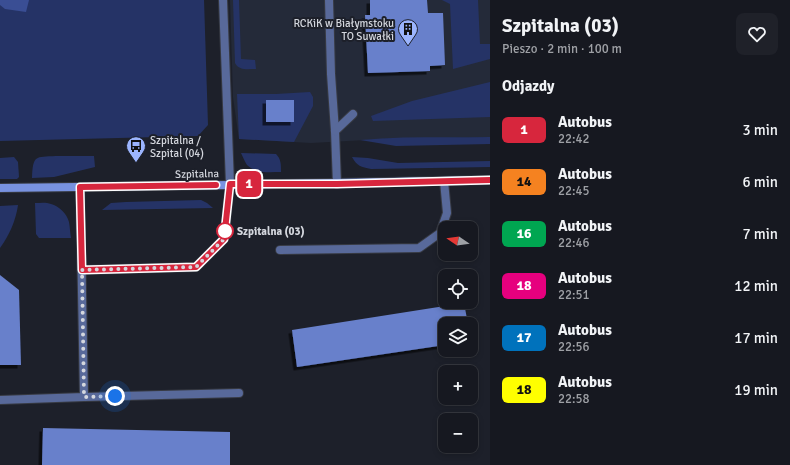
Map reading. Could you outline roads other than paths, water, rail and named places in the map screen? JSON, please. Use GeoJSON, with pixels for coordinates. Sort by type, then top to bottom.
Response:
{"type":"FeatureCollection","features":[{"type":"Feature","properties":{"kind":"street"},"geometry":{"type":"LineString","coordinates":[[82,270],[196,267],[224,239],[230,184],[222,0]]}},
{"type":"Feature","properties":{"kind":"street"},"geometry":{"type":"LineString","coordinates":[[329,0],[331,74],[337,184]]}},
{"type":"Feature","properties":{"kind":"street"},"geometry":{"type":"LineString","coordinates":[[335,131],[353,114]]}},
{"type":"Feature","properties":{"kind":"street","name":"Szpitalna"},"geometry":{"type":"LineString","coordinates":[[0,188],[230,184],[337,184],[490,180]]}},
{"type":"Feature","properties":{"kind":"street"},"geometry":{"type":"LineString","coordinates":[[280,250],[419,248],[440,233],[447,213],[444,181]]}},
{"type":"Feature","properties":{"kind":"street"},"geometry":{"type":"LineString","coordinates":[[80,187],[84,397]]}},
{"type":"Feature","properties":{"kind":"street"},"geometry":{"type":"LineString","coordinates":[[0,400],[239,393]]}},
{"type":"Feature","properties":{"kind":"place","name":"RCKiK w Białymstoku TO Suwałki"},"geometry":{"type":"Point","coordinates":[408,46]}},
{"type":"Feature","properties":{"kind":"place","name":"Szpitalna / Szpital (04)"},"geometry":{"type":"Point","coordinates":[136,163]}},
{"type":"Feature","properties":{"kind":"place","name":"Szpitalna (03)"},"geometry":{"type":"Point","coordinates":[225,231]}}]}
